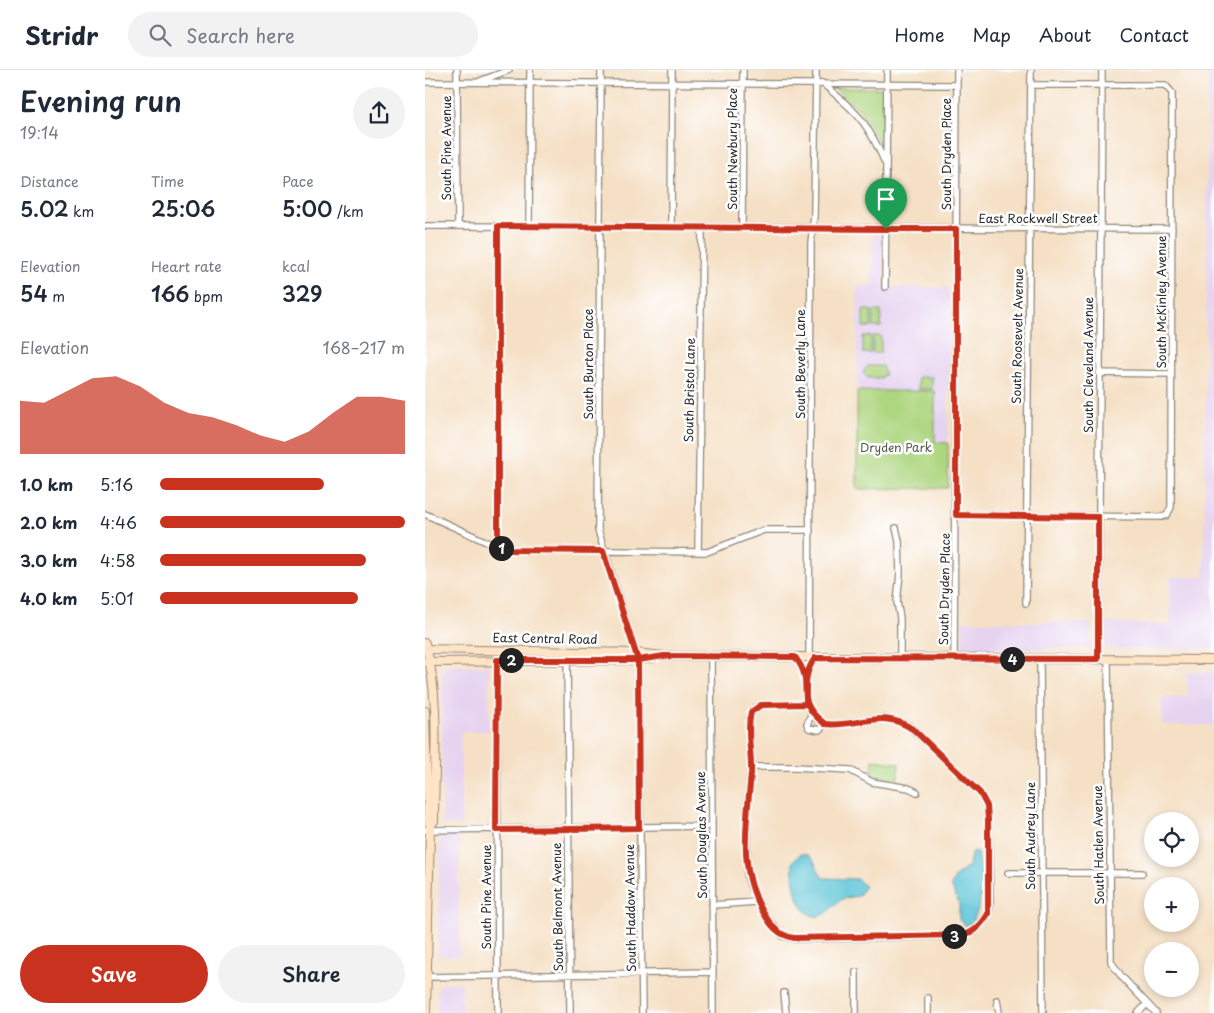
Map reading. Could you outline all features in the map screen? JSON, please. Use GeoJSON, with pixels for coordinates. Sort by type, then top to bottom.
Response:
{"type":"FeatureCollection","features":[{"type":"Feature","properties":{"kind":"main road","name":"East Central Road"},"geometry":{"type":"LineString","coordinates":[[426,647],[567,651],[637,656]]}},
{"type":"Feature","properties":{"kind":"main road"},"geometry":{"type":"LineString","coordinates":[[426,647],[434,713],[434,821],[428,829]]}},
{"type":"Feature","properties":{"kind":"main road","name":"East Central Road"},"geometry":{"type":"LineString","coordinates":[[427,662],[567,660],[637,656],[1214,660]]}},
{"type":"Feature","properties":{"kind":"main road"},"geometry":{"type":"LineString","coordinates":[[425,711],[428,829],[426,1013]]}},
{"type":"Feature","properties":{"kind":"street","name":"South Pine Avenue"},"geometry":{"type":"LineString","coordinates":[[457,70],[457,226]]}},
{"type":"Feature","properties":{"kind":"street"},"geometry":{"type":"LineString","coordinates":[[473,83],[509,70]]}},
{"type":"Feature","properties":{"kind":"street"},"geometry":{"type":"LineString","coordinates":[[529,70],[529,226]]}},
{"type":"Feature","properties":{"kind":"street","name":"South Burton Place"},"geometry":{"type":"LineString","coordinates":[[601,70],[598,530],[631,643],[637,656]]}},
{"type":"Feature","properties":{"kind":"street"},"geometry":{"type":"LineString","coordinates":[[671,228],[672,70]]}},
{"type":"Feature","properties":{"kind":"street","name":"South Newbury Place"},"geometry":{"type":"LineString","coordinates":[[742,228],[743,70]]}},
{"type":"Feature","properties":{"kind":"street"},"geometry":{"type":"LineString","coordinates":[[810,70],[816,81]]}},
{"type":"Feature","properties":{"kind":"street","name":"South Beverly Lane"},"geometry":{"type":"LineString","coordinates":[[812,657],[810,530],[816,70]]}},
{"type":"Feature","properties":{"kind":"street"},"geometry":{"type":"LineString","coordinates":[[885,287],[887,70]]}},
{"type":"Feature","properties":{"kind":"street","name":"South Dryden Place"},"geometry":{"type":"LineString","coordinates":[[954,658],[957,70]]}},
{"type":"Feature","properties":{"kind":"street","name":"South Roosevelt Avenue"},"geometry":{"type":"LineString","coordinates":[[1026,603],[1031,70]]}},
{"type":"Feature","properties":{"kind":"street","name":"South Cleveland Avenue"},"geometry":{"type":"LineString","coordinates":[[1098,659],[1101,70]]}},
{"type":"Feature","properties":{"kind":"street"},"geometry":{"type":"LineString","coordinates":[[425,82],[743,84],[816,81],[823,84],[853,108],[863,120],[870,130],[887,167]]}},
{"type":"Feature","properties":{"kind":"street"},"geometry":{"type":"LineString","coordinates":[[823,84],[957,85]]}},
{"type":"Feature","properties":{"kind":"street"},"geometry":{"type":"LineString","coordinates":[[1031,85],[1101,84]]}},
{"type":"Feature","properties":{"kind":"street","name":"South McKinley Avenue"},"geometry":{"type":"LineString","coordinates":[[1098,517],[1162,517],[1167,514],[1171,506],[1172,93],[1165,85],[1101,84]]}},
{"type":"Feature","properties":{"kind":"street","name":"East Rockwell Street"},"geometry":{"type":"LineString","coordinates":[[425,226],[1172,229]]}},
{"type":"Feature","properties":{"kind":"street"},"geometry":{"type":"LineString","coordinates":[[498,226],[498,547]]}},
{"type":"Feature","properties":{"kind":"street","name":"South Bristol Lane"},"geometry":{"type":"LineString","coordinates":[[698,552],[702,228]]}},
{"type":"Feature","properties":{"kind":"street"},"geometry":{"type":"LineString","coordinates":[[1099,373],[1171,374]]}},
{"type":"Feature","properties":{"kind":"street"},"geometry":{"type":"LineString","coordinates":[[425,514],[498,547],[510,550],[698,552],[714,550],[765,530],[810,530]]}},
{"type":"Feature","properties":{"kind":"street"},"geometry":{"type":"LineString","coordinates":[[956,515],[1098,517]]}},
{"type":"Feature","properties":{"kind":"street"},"geometry":{"type":"LineString","coordinates":[[897,528],[900,549],[897,602],[900,618],[900,658]]}},
{"type":"Feature","properties":{"kind":"street","name":"South Belmont Avenue"},"geometry":{"type":"LineString","coordinates":[[567,651],[570,1013]]}},
{"type":"Feature","properties":{"kind":"street","name":"South Haddow Avenue"},"geometry":{"type":"LineString","coordinates":[[637,656],[642,1013]]}},
{"type":"Feature","properties":{"kind":"street","name":"South Douglas Avenue"},"geometry":{"type":"LineString","coordinates":[[711,656],[713,1013]]}},
{"type":"Feature","properties":{"kind":"street"},"geometry":{"type":"LineString","coordinates":[[795,657],[805,673]]}},
{"type":"Feature","properties":{"kind":"street"},"geometry":{"type":"LineString","coordinates":[[812,657],[805,673],[806,704],[812,713],[825,724]]}},
{"type":"Feature","properties":{"kind":"street","name":"South Audrey Lane"},"geometry":{"type":"LineString","coordinates":[[1040,659],[1043,1013]]}},
{"type":"Feature","properties":{"kind":"street","name":"South Pine Avenue"},"geometry":{"type":"LineString","coordinates":[[497,660],[497,1013]]}},
{"type":"Feature","properties":{"kind":"street","name":"South Hatlen Avenue"},"geometry":{"type":"LineString","coordinates":[[1108,660],[1111,962],[1118,974],[1156,1013]]}},
{"type":"Feature","properties":{"kind":"street"},"geometry":{"type":"LineString","coordinates":[[806,704],[761,705],[751,712],[751,767],[747,811],[747,874],[757,902],[775,930],[783,936],[794,938],[953,936],[970,933],[981,924],[988,914],[990,904],[987,806],[976,789],[914,730],[894,720],[879,718],[825,724],[819,730],[809,728],[808,719],[812,713]]}},
{"type":"Feature","properties":{"kind":"street"},"geometry":{"type":"LineString","coordinates":[[751,767],[850,770],[872,782],[909,788],[917,792]]}},
{"type":"Feature","properties":{"kind":"street"},"geometry":{"type":"LineString","coordinates":[[428,829],[496,830],[711,826]]}},
{"type":"Feature","properties":{"kind":"street"},"geometry":{"type":"LineString","coordinates":[[1008,873],[1142,873]]}},
{"type":"Feature","properties":{"kind":"street"},"geometry":{"type":"LineString","coordinates":[[712,905],[757,902]]}},
{"type":"Feature","properties":{"kind":"street"},"geometry":{"type":"LineString","coordinates":[[426,977],[713,972]]}},
{"type":"Feature","properties":{"kind":"street"},"geometry":{"type":"LineString","coordinates":[[856,972],[856,1013]]}},
{"type":"Feature","properties":{"kind":"street"},"geometry":{"type":"LineString","coordinates":[[784,993],[786,1013]]}},
{"type":"Feature","properties":{"kind":"street"},"geometry":{"type":"LineString","coordinates":[[928,998],[928,1013]]}},
{"type":"Feature","properties":{"kind":"street"},"geometry":{"type":"LineString","coordinates":[[997,1000],[999,1013]]}},
{"type":"Feature","properties":{"kind":"street"},"geometry":{"type":"LineString","coordinates":[[1137,1013],[1147,1004]]}},
{"type":"Feature","properties":{"kind":"shaded area"},"geometry":{"type":"Polygon","coordinates":[[[1208,70],[1214,70],[1214,649],[1105,649],[1105,623],[1170,625],[1170,577],[1204,577],[1208,70]]]}},
{"type":"Feature","properties":{"kind":"shaded area"},"geometry":{"type":"Polygon","coordinates":[[[873,234],[883,234],[884,287],[949,288],[948,443],[935,442],[857,391],[857,286],[872,286],[873,234]]]}},
{"type":"Feature","properties":{"kind":"shaded area"},"geometry":{"type":"Polygon","coordinates":[[[963,621],[1091,623],[1091,649],[962,648],[963,621]]]}},
{"type":"Feature","properties":{"kind":"shaded area"},"geometry":{"type":"Polygon","coordinates":[[[448,666],[489,666],[489,731],[461,732],[461,825],[442,825],[442,672],[448,666]]]}},
{"type":"Feature","properties":{"kind":"shaded area"},"geometry":{"type":"Polygon","coordinates":[[[1187,672],[1214,672],[1214,725],[1162,725],[1162,698],[1188,697],[1187,672]]]}},
{"type":"Feature","properties":{"kind":"shaded area"},"geometry":{"type":"Polygon","coordinates":[[[440,835],[459,835],[459,956],[438,956],[440,835]]]}},
{"type":"Feature","properties":{"kind":"shaded area"},"geometry":{"type":"Polygon","coordinates":[[[462,982],[462,1013],[437,1013],[438,988],[442,983],[462,982]]]}},
{"type":"Feature","properties":{"kind":"green space"},"geometry":{"type":"Polygon","coordinates":[[[834,88],[880,88],[883,90],[884,146],[882,147],[859,109],[834,88]]]}},
{"type":"Feature","properties":{"kind":"green space"},"geometry":{"type":"Polygon","coordinates":[[[863,310],[871,310],[871,327],[863,327],[863,310]]]}},
{"type":"Feature","properties":{"kind":"green space"},"geometry":{"type":"Polygon","coordinates":[[[873,311],[881,311],[881,327],[873,327],[873,311]]]}},
{"type":"Feature","properties":{"kind":"green space"},"geometry":{"type":"Polygon","coordinates":[[[863,336],[871,336],[871,353],[863,353],[863,336]]]}},
{"type":"Feature","properties":{"kind":"green space"},"geometry":{"type":"Polygon","coordinates":[[[873,336],[881,336],[881,353],[873,353],[873,336]]]}},
{"type":"Feature","properties":{"kind":"green space"},"geometry":{"type":"Polygon","coordinates":[[[868,366],[882,366],[885,375],[882,375],[882,378],[868,378],[863,373],[868,366]]]}},
{"type":"Feature","properties":{"kind":"green space"},"geometry":{"type":"Polygon","coordinates":[[[918,377],[932,377],[932,389],[918,389],[918,377]]]}},
{"type":"Feature","properties":{"kind":"green space","name":"Dryden Park"},"geometry":{"type":"Polygon","coordinates":[[[857,391],[935,391],[935,442],[948,443],[948,488],[857,489],[857,391]]]}},
{"type":"Feature","properties":{"kind":"green space"},"geometry":{"type":"Polygon","coordinates":[[[873,760],[899,763],[898,779],[872,775],[873,760]]]}},
{"type":"Feature","properties":{"kind":"water"},"geometry":{"type":"Polygon","coordinates":[[[972,851],[978,853],[981,884],[976,915],[972,922],[966,926],[959,920],[959,904],[951,886],[955,877],[968,867],[972,851]]]}},
{"type":"Feature","properties":{"kind":"water"},"geometry":{"type":"Polygon","coordinates":[[[800,854],[809,856],[815,862],[823,878],[857,879],[865,886],[859,896],[843,899],[825,914],[816,916],[808,913],[802,907],[798,898],[793,878],[793,861],[800,854]]]}},
{"type":"Feature","properties":{"kind":"route"},"geometry":{"type":"LineString","coordinates":[[886,229],[498,226],[498,547],[510,550],[603,551],[638,660],[639,828],[496,830],[497,660],[638,660],[664,656],[795,657],[805,673],[806,704],[809,710],[825,724],[833,725],[879,718],[901,722],[914,730],[980,793],[987,806],[988,820],[990,897],[988,914],[974,930],[963,935],[794,938],[783,936],[775,930],[766,918],[757,902],[747,874],[747,800],[751,774],[749,718],[751,712],[761,705],[806,704],[805,680],[805,673],[815,658],[1098,659],[1098,517],[956,515],[956,229],[886,229]]}}]}
